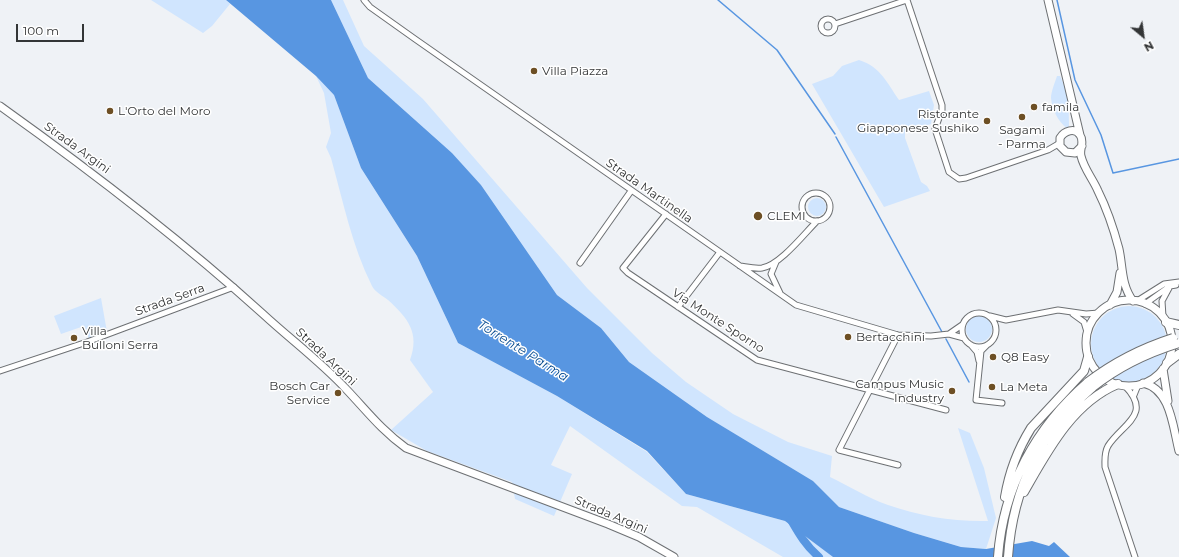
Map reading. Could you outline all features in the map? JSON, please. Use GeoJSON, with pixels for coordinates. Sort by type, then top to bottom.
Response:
{"type":"FeatureCollection","features":[{"type":"Feature","properties":{"kind":"highway"},"geometry":{"type":"LineString","coordinates":[[1164,319],[1179,325]]}},
{"type":"Feature","properties":{"kind":"highway"},"geometry":{"type":"LineString","coordinates":[[998,557],[1001,528],[1011,490],[1033,445],[1062,406],[1090,384],[1177,339]]}},
{"type":"Feature","properties":{"kind":"highway"},"geometry":{"type":"LineString","coordinates":[[1165,366],[1179,354]]}},
{"type":"Feature","properties":{"kind":"highway"},"geometry":{"type":"LineString","coordinates":[[1001,528],[1000,519],[1007,485],[1017,454],[1031,428],[1084,371],[1088,357]]}},
{"type":"Feature","properties":{"kind":"highway"},"geometry":{"type":"LineString","coordinates":[[1008,557],[1010,537],[1020,490],[1038,452],[1045,440],[1090,384]]}},
{"type":"Feature","properties":{"kind":"highway"},"geometry":{"type":"LineString","coordinates":[[1010,537],[1022,494],[1060,432],[1077,414],[1101,393],[1121,385]]}},
{"type":"Feature","properties":{"kind":"main road"},"geometry":{"type":"LineString","coordinates":[[1048,0],[1080,135],[1082,146],[1080,155],[1102,199],[1118,249],[1126,290],[1135,301]]}},
{"type":"Feature","properties":{"kind":"main road","name":"Strada Argini"},"geometry":{"type":"LineString","coordinates":[[0,106],[65,152],[155,221],[234,288],[345,388],[389,436],[406,448],[608,524],[639,537],[674,557]]}},
{"type":"Feature","properties":{"kind":"main road"},"geometry":{"type":"LineString","coordinates":[[1073,131],[1075,125],[1074,106]]}},
{"type":"Feature","properties":{"kind":"main road"},"geometry":{"type":"LineString","coordinates":[[1080,135],[1073,131],[1063,133],[1060,143],[1066,152],[1079,162],[1089,174]]}},
{"type":"Feature","properties":{"kind":"main road"},"geometry":{"type":"LineString","coordinates":[[1066,152],[1075,153],[1082,146]]}},
{"type":"Feature","properties":{"kind":"main road"},"geometry":{"type":"LineString","coordinates":[[1110,305],[1117,292],[1121,263]]}},
{"type":"Feature","properties":{"kind":"main road"},"geometry":{"type":"LineString","coordinates":[[1168,409],[1165,366],[1172,342],[1164,319],[1154,309],[1135,301],[1125,301],[1110,305],[1099,313],[1087,332],[1086,340],[1088,357],[1100,374],[1121,385],[1140,384],[1156,388],[1163,397],[1168,409],[1179,451]]}},
{"type":"Feature","properties":{"kind":"main road"},"geometry":{"type":"LineString","coordinates":[[1140,384],[1154,378],[1165,366]]}},
{"type":"Feature","properties":{"kind":"street","name":"Strada Martinella"},"geometry":{"type":"LineString","coordinates":[[364,0],[410,35],[796,305],[898,335],[931,336],[949,334],[964,338]]}},
{"type":"Feature","properties":{"kind":"street"},"geometry":{"type":"LineString","coordinates":[[835,24],[907,0],[942,105],[942,110],[935,129],[949,172],[953,176],[966,178],[1048,150],[1060,143]]}},
{"type":"Feature","properties":{"kind":"street"},"geometry":{"type":"LineString","coordinates":[[1048,150],[1066,152]]}},
{"type":"Feature","properties":{"kind":"street"},"geometry":{"type":"LineString","coordinates":[[580,263],[631,190]]}},
{"type":"Feature","properties":{"kind":"street"},"geometry":{"type":"LineString","coordinates":[[781,295],[771,274],[772,267],[777,260],[809,229],[817,221],[825,218],[830,210],[829,202],[821,194],[812,194],[804,200],[802,209],[807,217],[809,229]]}},
{"type":"Feature","properties":{"kind":"street","name":"Via Monte Sporno"},"geometry":{"type":"LineString","coordinates":[[666,214],[623,268],[678,307],[757,360],[946,410]]}},
{"type":"Feature","properties":{"kind":"street"},"geometry":{"type":"LineString","coordinates":[[807,217],[817,221]]}},
{"type":"Feature","properties":{"kind":"street"},"geometry":{"type":"LineString","coordinates":[[678,307],[720,252]]}},
{"type":"Feature","properties":{"kind":"street"},"geometry":{"type":"LineString","coordinates":[[740,266],[763,268],[777,260]]}},
{"type":"Feature","properties":{"kind":"street"},"geometry":{"type":"LineString","coordinates":[[759,280],[763,268]]}},
{"type":"Feature","properties":{"kind":"street"},"geometry":{"type":"LineString","coordinates":[[759,280],[771,274]]}},
{"type":"Feature","properties":{"kind":"street"},"geometry":{"type":"LineString","coordinates":[[1135,301],[1164,284],[1179,283]]}},
{"type":"Feature","properties":{"kind":"street"},"geometry":{"type":"LineString","coordinates":[[1145,304],[1170,286],[1179,283]]}},
{"type":"Feature","properties":{"kind":"street"},"geometry":{"type":"LineString","coordinates":[[1164,319],[1162,301],[1170,286]]}},
{"type":"Feature","properties":{"kind":"street","name":"Strada Serra"},"geometry":{"type":"LineString","coordinates":[[0,371],[87,342],[234,288]]}},
{"type":"Feature","properties":{"kind":"street","name":"Strada Martinella"},"geometry":{"type":"LineString","coordinates":[[949,334],[962,325],[965,320],[974,313],[985,313],[990,316],[1006,320],[1058,310],[1099,313]]}},
{"type":"Feature","properties":{"kind":"street"},"geometry":{"type":"LineString","coordinates":[[1070,312],[1084,322],[1087,332]]}},
{"type":"Feature","properties":{"kind":"street"},"geometry":{"type":"LineString","coordinates":[[990,316],[996,329],[994,338],[981,351],[976,400],[1002,403]]}},
{"type":"Feature","properties":{"kind":"street"},"geometry":{"type":"LineString","coordinates":[[996,329],[1006,320]]}},
{"type":"Feature","properties":{"kind":"street"},"geometry":{"type":"LineString","coordinates":[[962,325],[964,338],[977,352],[980,364]]}},
{"type":"Feature","properties":{"kind":"street"},"geometry":{"type":"LineString","coordinates":[[898,335],[839,450],[898,465]]}},
{"type":"Feature","properties":{"kind":"street"},"geometry":{"type":"LineString","coordinates":[[969,344],[979,347],[988,344]]}},
{"type":"Feature","properties":{"kind":"street"},"geometry":{"type":"LineString","coordinates":[[1134,395],[1140,384]]}},
{"type":"Feature","properties":{"kind":"street"},"geometry":{"type":"LineString","coordinates":[[1121,385],[1134,395],[1136,403],[1135,414],[1130,423],[1108,446],[1105,454],[1105,467],[1135,557]]}},
{"type":"Feature","properties":{"kind":"shaded area"},"geometry":{"type":"Polygon","coordinates":[[[151,0],[226,0],[230,4],[212,26],[203,33],[151,0]]]}},
{"type":"Feature","properties":{"kind":"shaded area"},"geometry":{"type":"Polygon","coordinates":[[[331,0],[343,0],[364,46],[423,99],[587,288],[652,353],[686,382],[733,414],[788,442],[832,456],[830,477],[881,502],[900,509],[937,518],[988,521],[958,428],[970,433],[984,468],[996,518],[986,549],[961,547],[914,533],[839,507],[813,481],[707,417],[629,362],[601,328],[557,295],[481,185],[452,153],[368,78],[331,0]]]}},
{"type":"Feature","properties":{"kind":"shaded area"},"geometry":{"type":"Polygon","coordinates":[[[859,60],[873,67],[883,76],[899,100],[929,91],[934,105],[931,124],[905,132],[905,138],[921,182],[927,186],[930,191],[884,207],[812,84],[833,76],[842,66],[859,60]]]}},
{"type":"Feature","properties":{"kind":"shaded area"},"geometry":{"type":"Polygon","coordinates":[[[316,76],[334,95],[361,168],[417,256],[458,343],[557,396],[647,452],[686,494],[785,521],[833,557],[783,557],[697,507],[682,506],[570,426],[551,465],[572,474],[554,516],[515,499],[512,482],[427,451],[391,430],[433,392],[410,360],[414,342],[410,327],[401,313],[373,288],[359,255],[348,223],[331,158],[326,147],[331,133],[324,93],[316,76]]]}},
{"type":"Feature","properties":{"kind":"shaded area"},"geometry":{"type":"Polygon","coordinates":[[[1057,76],[1060,76],[1063,82],[1066,94],[1069,120],[1069,126],[1067,128],[1058,119],[1054,111],[1051,98],[1057,76]]]}},
{"type":"Feature","properties":{"kind":"shaded area"},"geometry":{"type":"Polygon","coordinates":[[[817,198],[823,201],[826,207],[823,213],[817,216],[811,213],[808,207],[811,201],[817,198]]]}},
{"type":"Feature","properties":{"kind":"shaded area"},"geometry":{"type":"Polygon","coordinates":[[[101,298],[107,332],[89,339],[84,326],[61,334],[54,316],[101,298]]]}},
{"type":"Feature","properties":{"kind":"shaded area"},"geometry":{"type":"Polygon","coordinates":[[[1129,306],[1143,309],[1156,317],[1164,330],[1167,344],[1164,358],[1156,371],[1143,379],[1129,382],[1115,379],[1102,371],[1094,358],[1091,344],[1094,330],[1102,317],[1115,309],[1129,306]]]}},
{"type":"Feature","properties":{"kind":"shaded area"},"geometry":{"type":"Polygon","coordinates":[[[979,316],[988,320],[992,329],[988,338],[979,342],[970,338],[966,329],[970,320],[979,316]]]}},
{"type":"Feature","properties":{"kind":"water"},"geometry":{"type":"Polygon","coordinates":[[[226,0],[331,0],[368,78],[452,153],[481,185],[557,295],[601,328],[629,362],[707,417],[813,481],[839,507],[914,533],[961,547],[986,549],[1032,541],[1049,546],[1054,542],[1070,557],[833,557],[785,521],[686,494],[647,451],[557,396],[458,343],[417,256],[361,168],[334,95],[316,76],[226,0]]]}},
{"type":"Feature","properties":{"kind":"waterway"},"geometry":{"type":"LineString","coordinates":[[718,0],[777,50],[835,134]]}},
{"type":"Feature","properties":{"kind":"waterway"},"geometry":{"type":"LineString","coordinates":[[1057,0],[1075,80],[1101,135],[1113,173],[1179,159]]}},
{"type":"Feature","properties":{"kind":"waterway"},"geometry":{"type":"LineString","coordinates":[[836,137],[942,332]]}},
{"type":"Feature","properties":{"kind":"waterway"},"geometry":{"type":"LineString","coordinates":[[946,339],[969,382]]}},
{"type":"Feature","properties":{"kind":"waterway","name":"Torrente Parma"},"geometry":{"type":"LineString","coordinates":[[791,520],[800,535],[819,557]]}},
{"type":"Feature","properties":{"kind":"place","name":"Villa Piazza"},"geometry":{"type":"Point","coordinates":[534,71]}},
{"type":"Feature","properties":{"kind":"place","name":"famila"},"geometry":{"type":"Point","coordinates":[1034,107]}},
{"type":"Feature","properties":{"kind":"place","name":"L'Orto del Moro"},"geometry":{"type":"Point","coordinates":[110,111]}},
{"type":"Feature","properties":{"kind":"place","name":"Sagami - Parma"},"geometry":{"type":"Point","coordinates":[1022,117]}},
{"type":"Feature","properties":{"kind":"place","name":"Ristorante Giapponese Sushiko"},"geometry":{"type":"Point","coordinates":[987,121]}},
{"type":"Feature","properties":{"kind":"place","name":"CLEMI"},"geometry":{"type":"Point","coordinates":[758,216]}},
{"type":"Feature","properties":{"kind":"place","name":"Bertacchini"},"geometry":{"type":"Point","coordinates":[848,337]}},
{"type":"Feature","properties":{"kind":"place","name":"Villa Bulloni Serra"},"geometry":{"type":"Point","coordinates":[74,338]}},
{"type":"Feature","properties":{"kind":"place","name":"Q8 Easy"},"geometry":{"type":"Point","coordinates":[993,357]}},
{"type":"Feature","properties":{"kind":"place","name":"La Meta"},"geometry":{"type":"Point","coordinates":[992,387]}},
{"type":"Feature","properties":{"kind":"place","name":"Campus Music Industry"},"geometry":{"type":"Point","coordinates":[952,391]}},
{"type":"Feature","properties":{"kind":"place","name":"Bosch Car Service"},"geometry":{"type":"Point","coordinates":[338,393]}}]}
